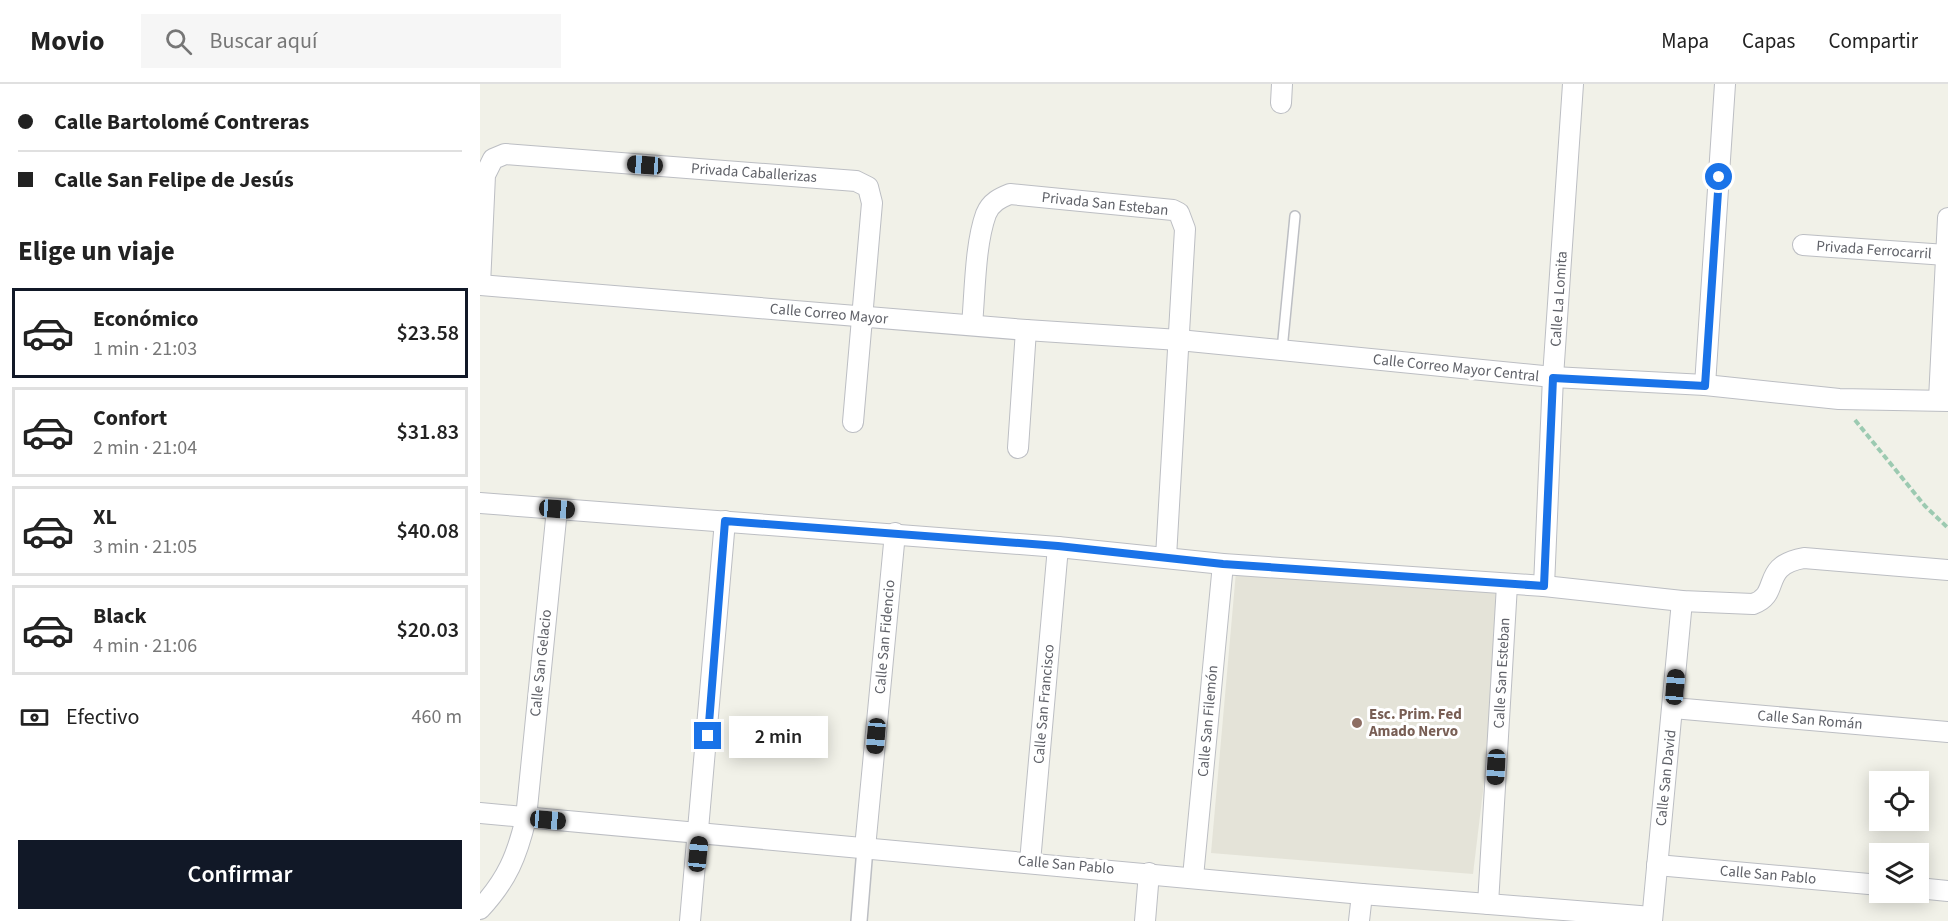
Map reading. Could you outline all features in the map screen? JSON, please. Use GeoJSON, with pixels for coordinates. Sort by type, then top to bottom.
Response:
{"type":"FeatureCollection","features":[{"type":"Feature","properties":{"kind":"street","name":"Calle La Lomita"},"geometry":{"type":"LineString","coordinates":[[1544,586],[1553,378],[1574,84]]}},
{"type":"Feature","properties":{"kind":"street"},"geometry":{"type":"LineString","coordinates":[[1705,386],[1725,84]]}},
{"type":"Feature","properties":{"kind":"street","name":"Privada Caballerizas"},"geometry":{"type":"LineString","coordinates":[[480,285],[485,175],[494,159],[505,154],[856,181],[868,187],[872,203],[853,422]]}},
{"type":"Feature","properties":{"kind":"street","name":"Privada San Esteban"},"geometry":{"type":"LineString","coordinates":[[972,325],[986,213],[997,199],[1010,194],[1173,210],[1179,213],[1185,229],[1179,340]]}},
{"type":"Feature","properties":{"kind":"street"},"geometry":{"type":"LineString","coordinates":[[1943,401],[1948,218]]}},
{"type":"Feature","properties":{"kind":"street","name":"Privada Ferrocarril"},"geometry":{"type":"LineString","coordinates":[[1803,245],[1946,255]]}},
{"type":"Feature","properties":{"kind":"street","name":"Calle Correo Mayor"},"geometry":{"type":"LineString","coordinates":[[480,285],[1026,330],[1179,340]]}},
{"type":"Feature","properties":{"kind":"street"},"geometry":{"type":"LineString","coordinates":[[1018,448],[1026,330]]}},
{"type":"Feature","properties":{"kind":"street","name":"Calle Correo Mayor Central"},"geometry":{"type":"LineString","coordinates":[[1179,340],[1553,378],[1705,386],[1839,399],[1943,401]]}},
{"type":"Feature","properties":{"kind":"street"},"geometry":{"type":"LineString","coordinates":[[1166,557],[1179,340]]}},
{"type":"Feature","properties":{"kind":"street"},"geometry":{"type":"LineString","coordinates":[[480,503],[1058,546],[1223,564],[1544,586],[1682,601],[1753,604],[1766,596],[1778,569],[1786,561],[1804,558],[1948,570]]}},
{"type":"Feature","properties":{"kind":"street","name":"Calle San Gelacio"},"geometry":{"type":"LineString","coordinates":[[480,909],[497,891],[516,857],[526,818],[557,509]]}},
{"type":"Feature","properties":{"kind":"street"},"geometry":{"type":"LineString","coordinates":[[690,921],[700,832],[725,521]]}},
{"type":"Feature","properties":{"kind":"street","name":"Calle San Fidencio"},"geometry":{"type":"LineString","coordinates":[[866,848],[895,533]]}},
{"type":"Feature","properties":{"kind":"street","name":"Calle San Francisco"},"geometry":{"type":"LineString","coordinates":[[1030,862],[1058,546]]}},
{"type":"Feature","properties":{"kind":"street","name":"Calle San Filemón"},"geometry":{"type":"LineString","coordinates":[[1193,877],[1223,564]]}},
{"type":"Feature","properties":{"kind":"street","name":"Calle San Esteban"},"geometry":{"type":"LineString","coordinates":[[1488,904],[1507,585]]}},
{"type":"Feature","properties":{"kind":"street","name":"Calle San David"},"geometry":{"type":"LineString","coordinates":[[1652,919],[1682,601]]}},
{"type":"Feature","properties":{"kind":"street","name":"Calle San Román"},"geometry":{"type":"LineString","coordinates":[[1673,708],[1948,732]]}},
{"type":"Feature","properties":{"kind":"street","name":"Calle San Pablo"},"geometry":{"type":"LineString","coordinates":[[480,813],[1652,919]]}},
{"type":"Feature","properties":{"kind":"street"},"geometry":{"type":"LineString","coordinates":[[859,921],[866,848]]}},
{"type":"Feature","properties":{"kind":"street","name":"Calle San Pablo"},"geometry":{"type":"LineString","coordinates":[[1657,865],[1869,884]]}},
{"type":"Feature","properties":{"kind":"street"},"geometry":{"type":"LineString","coordinates":[[1145,921],[1149,873]]}},
{"type":"Feature","properties":{"kind":"street"},"geometry":{"type":"LineString","coordinates":[[1929,889],[1948,891]]}},
{"type":"Feature","properties":{"kind":"street"},"geometry":{"type":"LineString","coordinates":[[1359,921],[1362,894]]}},
{"type":"Feature","properties":{"kind":"lane"},"geometry":{"type":"LineString","coordinates":[[1282,350],[1295,216]]}},
{"type":"Feature","properties":{"kind":"path"},"geometry":{"type":"LineString","coordinates":[[1839,399],[1924,506],[1948,528]]}},
{"type":"Feature","properties":{"kind":"shaded area","name":"Esc. Prim. Fed Amado Nervo"},"geometry":{"type":"Polygon","coordinates":[[[1236,572],[1507,593],[1473,874],[1211,853],[1236,572]]]}},
{"type":"Feature","properties":{"kind":"place","name":"Esc. Prim. Fed Amado Nervo"},"geometry":{"type":"Point","coordinates":[1357,723]}},
{"type":"Feature","properties":{"kind":"route"},"geometry":{"type":"LineString","coordinates":[[708,736],[725,521],[1058,546],[1223,564],[1544,586],[1553,378],[1705,386],[1719,177]]}}]}
